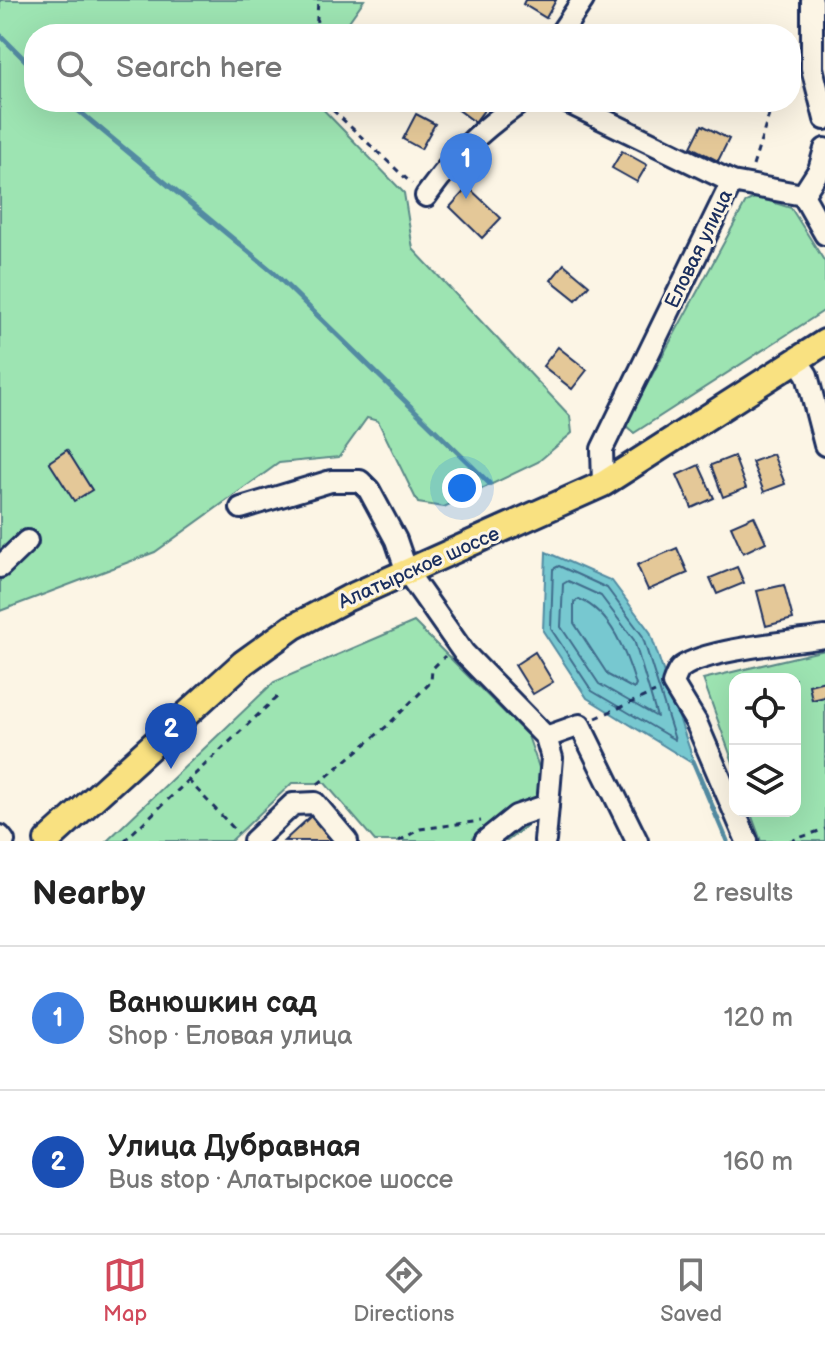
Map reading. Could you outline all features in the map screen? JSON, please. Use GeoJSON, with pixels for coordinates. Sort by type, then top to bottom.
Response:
{"type":"FeatureCollection","features":[{"type":"Feature","properties":{"kind":"main road","name":"Алатырское шоссе"},"geometry":{"type":"LineString","coordinates":[[47,841],[243,663],[293,627],[603,484],[825,342]]}},
{"type":"Feature","properties":{"kind":"street"},"geometry":{"type":"LineString","coordinates":[[567,24],[583,0]]}},
{"type":"Feature","properties":{"kind":"street"},"geometry":{"type":"LineString","coordinates":[[812,0],[812,68],[825,119]]}},
{"type":"Feature","properties":{"kind":"street"},"geometry":{"type":"LineString","coordinates":[[426,196],[457,153],[477,133],[507,112]]}},
{"type":"Feature","properties":{"kind":"street","name":"Еловая улица"},"geometry":{"type":"LineString","coordinates":[[588,112],[740,183],[602,449],[600,470],[603,484]]}},
{"type":"Feature","properties":{"kind":"street"},"geometry":{"type":"LineString","coordinates":[[825,149],[813,198],[825,234]]}},
{"type":"Feature","properties":{"kind":"street"},"geometry":{"type":"LineString","coordinates":[[740,183],[813,198]]}},
{"type":"Feature","properties":{"kind":"street"},"geometry":{"type":"LineString","coordinates":[[797,360],[807,375],[825,443]]}},
{"type":"Feature","properties":{"kind":"street"},"geometry":{"type":"LineString","coordinates":[[241,508],[331,481],[360,481],[369,490],[396,540],[407,572],[457,644],[546,737],[552,758],[545,841]]}},
{"type":"Feature","properties":{"kind":"street"},"geometry":{"type":"LineString","coordinates":[[0,567],[27,541]]}},
{"type":"Feature","properties":{"kind":"street"},"geometry":{"type":"LineString","coordinates":[[747,841],[696,722],[673,684],[676,676],[683,667],[726,653],[825,637]]}},
{"type":"Feature","properties":{"kind":"street"},"geometry":{"type":"LineString","coordinates":[[546,737],[580,725],[637,841]]}},
{"type":"Feature","properties":{"kind":"street"},"geometry":{"type":"LineString","coordinates":[[254,841],[293,804],[315,803],[347,841]]}},
{"type":"Feature","properties":{"kind":"street"},"geometry":{"type":"LineString","coordinates":[[485,841],[516,816],[548,805]]}},
{"type":"Feature","properties":{"kind":"street"},"geometry":{"type":"LineString","coordinates":[[0,836],[4,841]]}},
{"type":"Feature","properties":{"kind":"path"},"geometry":{"type":"LineString","coordinates":[[317,24],[318,0]]}},
{"type":"Feature","properties":{"kind":"path"},"geometry":{"type":"LineString","coordinates":[[335,112],[426,196]]}},
{"type":"Feature","properties":{"kind":"path"},"geometry":{"type":"LineString","coordinates":[[740,183],[769,112]]}},
{"type":"Feature","properties":{"kind":"path"},"geometry":{"type":"LineString","coordinates":[[293,804],[387,726],[431,682],[432,669],[457,644]]}},
{"type":"Feature","properties":{"kind":"path"},"geometry":{"type":"LineString","coordinates":[[606,714],[657,691]]}},
{"type":"Feature","properties":{"kind":"path"},"geometry":{"type":"LineString","coordinates":[[124,841],[277,697]]}},
{"type":"Feature","properties":{"kind":"path"},"geometry":{"type":"LineString","coordinates":[[188,780],[246,841]]}},
{"type":"Feature","properties":{"kind":"path"},"geometry":{"type":"LineString","coordinates":[[399,841],[420,829],[516,816]]}},
{"type":"Feature","properties":{"kind":"path"},"geometry":{"type":"LineString","coordinates":[[790,841],[825,829]]}},
{"type":"Feature","properties":{"kind":"green space"},"geometry":{"type":"Polygon","coordinates":[[[0,0],[364,0],[347,24],[24,24],[24,112],[326,112],[404,193],[413,249],[570,416],[572,433],[538,462],[444,507],[418,503],[378,421],[367,418],[339,457],[279,463],[155,552],[0,611],[0,0]]]}},
{"type":"Feature","properties":{"kind":"green space"},"geometry":{"type":"Polygon","coordinates":[[[756,197],[791,208],[825,262],[825,310],[634,433],[625,425],[746,202],[756,197]]]}},
{"type":"Feature","properties":{"kind":"green space"},"geometry":{"type":"Polygon","coordinates":[[[414,622],[528,736],[542,776],[529,824],[507,841],[375,841],[325,783],[292,783],[231,841],[107,841],[274,682],[414,622]]]}},
{"type":"Feature","properties":{"kind":"green space"},"geometry":{"type":"Polygon","coordinates":[[[825,650],[825,841],[761,841],[752,817],[801,817],[801,673],[729,673],[729,751],[703,679],[825,650]]]}},
{"type":"Feature","properties":{"kind":"water"},"geometry":{"type":"Polygon","coordinates":[[[546,552],[612,581],[650,632],[695,765],[587,698],[543,631],[546,552]]]}},
{"type":"Feature","properties":{"kind":"building"},"geometry":{"type":"Polygon","coordinates":[[[525,0],[556,0],[546,18],[523,4],[525,0]]]}},
{"type":"Feature","properties":{"kind":"building"},"geometry":{"type":"Polygon","coordinates":[[[461,112],[483,112],[475,122],[461,112]]]}},
{"type":"Feature","properties":{"kind":"building"},"geometry":{"type":"Polygon","coordinates":[[[416,114],[435,124],[421,149],[403,139],[416,114]]]}},
{"type":"Feature","properties":{"kind":"building"},"geometry":{"type":"Polygon","coordinates":[[[702,125],[729,139],[718,161],[691,147],[702,125]]]}},
{"type":"Feature","properties":{"kind":"building"},"geometry":{"type":"Polygon","coordinates":[[[622,151],[647,165],[637,182],[612,168],[622,151]]]}},
{"type":"Feature","properties":{"kind":"building"},"geometry":{"type":"Polygon","coordinates":[[[468,187],[501,218],[482,238],[450,207],[468,187]]]}},
{"type":"Feature","properties":{"kind":"building"},"geometry":{"type":"Polygon","coordinates":[[[564,264],[589,285],[576,300],[551,280],[564,264]]]}},
{"type":"Feature","properties":{"kind":"building"},"geometry":{"type":"Polygon","coordinates":[[[558,347],[587,370],[572,389],[543,366],[558,347]]]}},
{"type":"Feature","properties":{"kind":"building"},"geometry":{"type":"Polygon","coordinates":[[[67,450],[92,490],[74,501],[49,462],[67,450]]]}},
{"type":"Feature","properties":{"kind":"building"},"geometry":{"type":"Polygon","coordinates":[[[773,454],[785,484],[764,492],[752,462],[773,454]]]}},
{"type":"Feature","properties":{"kind":"building"},"geometry":{"type":"Polygon","coordinates":[[[734,456],[746,488],[723,497],[711,465],[734,456]]]}},
{"type":"Feature","properties":{"kind":"building"},"geometry":{"type":"Polygon","coordinates":[[[699,465],[714,498],[692,508],[677,475],[699,465]]]}},
{"type":"Feature","properties":{"kind":"building"},"geometry":{"type":"Polygon","coordinates":[[[754,516],[766,542],[743,553],[731,526],[754,516]]]}},
{"type":"Feature","properties":{"kind":"building"},"geometry":{"type":"Polygon","coordinates":[[[677,548],[688,573],[648,590],[637,565],[677,548]]]}},
{"type":"Feature","properties":{"kind":"building"},"geometry":{"type":"Polygon","coordinates":[[[737,567],[744,583],[717,594],[710,578],[737,567]]]}},
{"type":"Feature","properties":{"kind":"building"},"geometry":{"type":"Polygon","coordinates":[[[784,585],[793,619],[766,626],[757,591],[784,585]]]}},
{"type":"Feature","properties":{"kind":"building"},"geometry":{"type":"Polygon","coordinates":[[[535,652],[553,682],[533,694],[515,665],[535,652]]]}},
{"type":"Feature","properties":{"kind":"building"},"geometry":{"type":"Polygon","coordinates":[[[825,681],[825,697],[812,700],[809,685],[825,681]]]}},
{"type":"Feature","properties":{"kind":"building"},"geometry":{"type":"Polygon","coordinates":[[[311,816],[333,841],[284,841],[311,816]]]}},
{"type":"Feature","properties":{"kind":"waterway"},"geometry":{"type":"LineString","coordinates":[[0,35],[24,59]]}},
{"type":"Feature","properties":{"kind":"waterway"},"geometry":{"type":"LineString","coordinates":[[80,112],[273,272],[489,483]]}},
{"type":"Feature","properties":{"kind":"waterway"},"geometry":{"type":"LineString","coordinates":[[693,761],[727,841]]}},
{"type":"Feature","properties":{"kind":"place","name":"Ванюшкин сад"},"geometry":{"type":"Point","coordinates":[466,199]}},
{"type":"Feature","properties":{"kind":"place","name":"Улица Дубравная"},"geometry":{"type":"Point","coordinates":[171,769]}}]}
